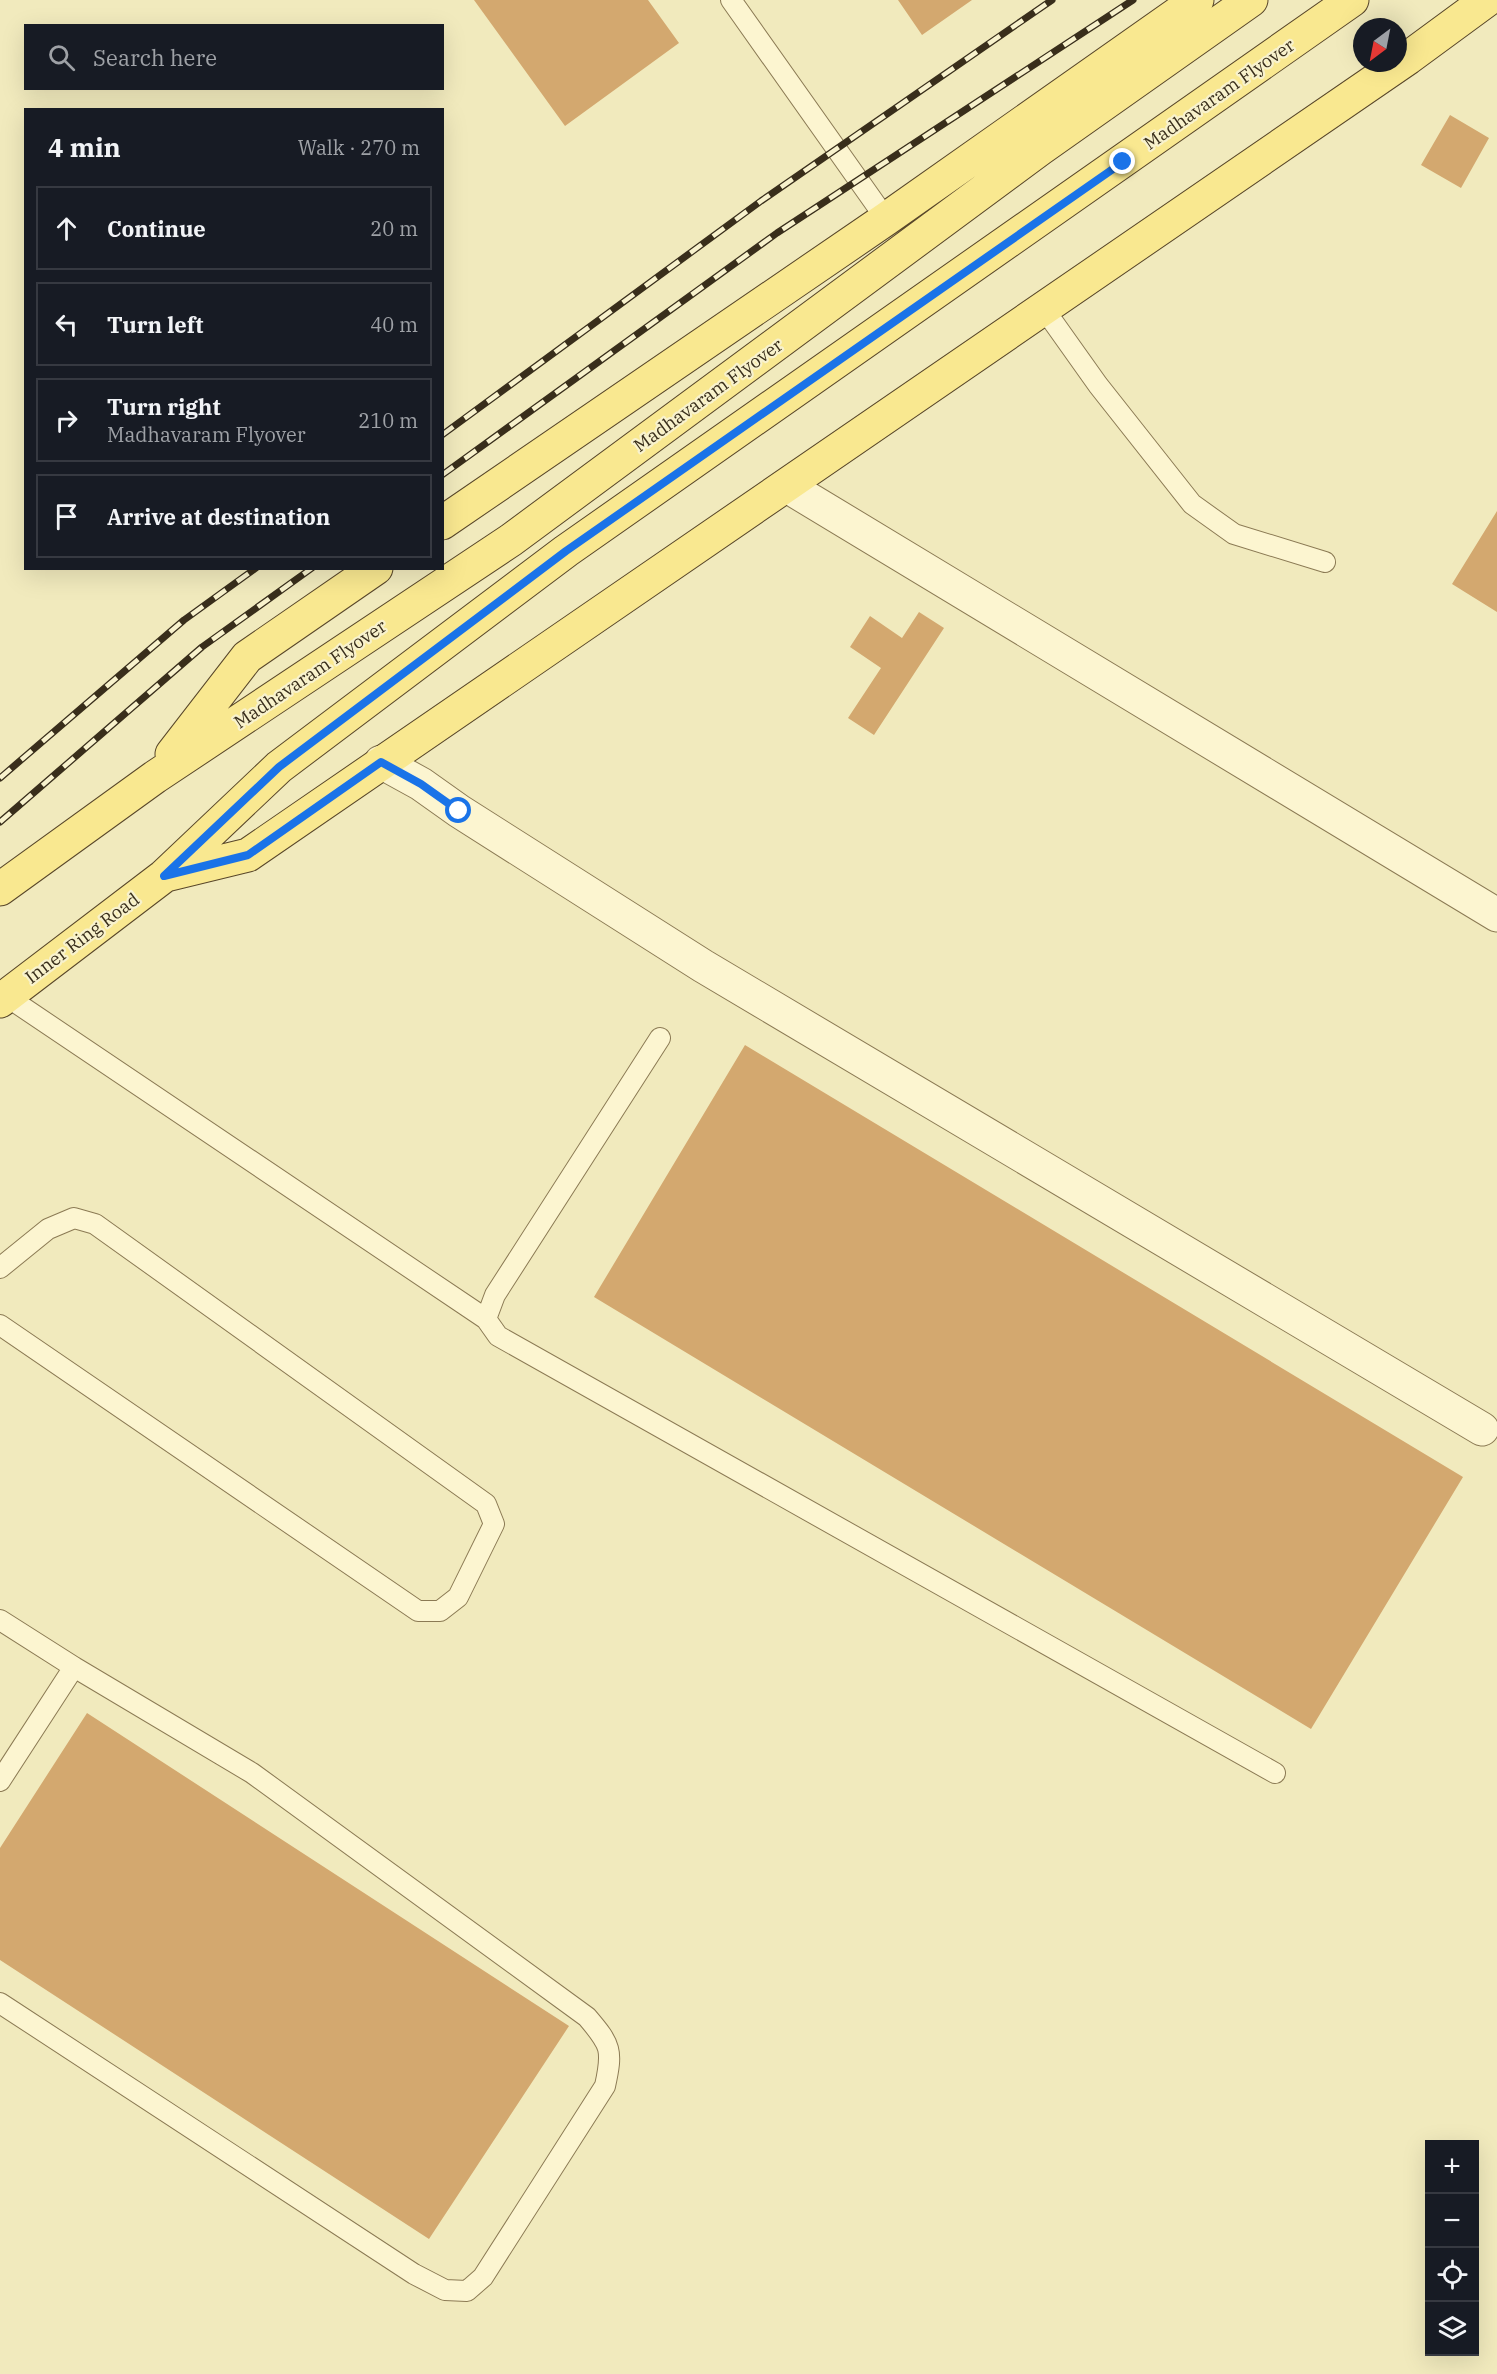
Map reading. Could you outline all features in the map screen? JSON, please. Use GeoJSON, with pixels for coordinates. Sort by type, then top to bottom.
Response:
{"type":"FeatureCollection","features":[{"type":"Feature","properties":{"kind":"main road"},"geometry":{"type":"LineString","coordinates":[[444,522],[886,219],[1197,0]]}},
{"type":"Feature","properties":{"kind":"main road","name":"Madhavaram Flyover"},"geometry":{"type":"LineString","coordinates":[[154,777],[511,540],[1040,149],[1251,0]]}},
{"type":"Feature","properties":{"kind":"main road","name":"Madhavaram Flyover"},"geometry":{"type":"LineString","coordinates":[[164,876],[279,767],[566,551],[1352,0]]}},
{"type":"Feature","properties":{"kind":"main road"},"geometry":{"type":"LineString","coordinates":[[164,876],[248,855],[1044,309],[1408,58],[1488,0]]}},
{"type":"Feature","properties":{"kind":"main road"},"geometry":{"type":"LineString","coordinates":[[0,889],[154,777],[247,657],[373,570]]}},
{"type":"Feature","properties":{"kind":"main road","name":"Inner Ring Road"},"geometry":{"type":"LineString","coordinates":[[3,999],[164,876]]}},
{"type":"Feature","properties":{"kind":"street"},"geometry":{"type":"LineString","coordinates":[[787,486],[1497,915]]}},
{"type":"Feature","properties":{"kind":"street"},"geometry":{"type":"LineString","coordinates":[[381,762],[421,784],[459,811],[703,966],[1482,1429]]}},
{"type":"Feature","properties":{"kind":"lane"},"geometry":{"type":"LineString","coordinates":[[731,0],[886,219]]}},
{"type":"Feature","properties":{"kind":"lane"},"geometry":{"type":"LineString","coordinates":[[1044,309],[1098,386],[1192,504],[1234,534],[1325,562]]}},
{"type":"Feature","properties":{"kind":"lane"},"geometry":{"type":"LineString","coordinates":[[3,999],[486,1319],[498,1336],[1275,1773]]}},
{"type":"Feature","properties":{"kind":"lane"},"geometry":{"type":"LineString","coordinates":[[486,1319],[495,1295],[660,1038]]}},
{"type":"Feature","properties":{"kind":"lane"},"geometry":{"type":"LineString","coordinates":[[0,1268],[48,1228],[74,1218],[95,1224],[486,1504],[494,1524],[458,1597],[440,1611],[418,1611],[0,1325]]}},
{"type":"Feature","properties":{"kind":"lane"},"geometry":{"type":"LineString","coordinates":[[0,1620],[252,1773],[587,2017],[606,2039],[610,2062],[605,2086],[483,2277],[467,2291],[445,2290],[414,2274],[0,2003]]}},
{"type":"Feature","properties":{"kind":"lane"},"geometry":{"type":"LineString","coordinates":[[0,1781],[74,1667]]}},
{"type":"Feature","properties":{"kind":"building"},"geometry":{"type":"Polygon","coordinates":[[[474,0],[648,0],[679,43],[565,126],[474,0]]]}},
{"type":"Feature","properties":{"kind":"building"},"geometry":{"type":"Polygon","coordinates":[[[898,0],[972,0],[922,35],[898,0]]]}},
{"type":"Feature","properties":{"kind":"building"},"geometry":{"type":"Polygon","coordinates":[[[1450,115],[1489,138],[1461,188],[1421,165],[1450,115]]]}},
{"type":"Feature","properties":{"kind":"building"},"geometry":{"type":"Polygon","coordinates":[[[1497,511],[1497,612],[1452,584],[1497,511]]]}},
{"type":"Feature","properties":{"kind":"building"},"geometry":{"type":"Polygon","coordinates":[[[919,612],[944,628],[874,735],[848,718],[881,668],[850,647],[870,616],[902,638],[919,612]]]}},
{"type":"Feature","properties":{"kind":"building"},"geometry":{"type":"Polygon","coordinates":[[[745,1045],[1463,1477],[1311,1729],[594,1297],[745,1045]]]}},
{"type":"Feature","properties":{"kind":"building"},"geometry":{"type":"Polygon","coordinates":[[[87,1713],[569,2026],[429,2239],[0,1960],[0,1848],[87,1713]]]}},
{"type":"Feature","properties":{"kind":"railway"},"geometry":{"type":"LineString","coordinates":[[444,434],[761,201],[1052,0]]}},
{"type":"Feature","properties":{"kind":"railway"},"geometry":{"type":"LineString","coordinates":[[444,474],[777,233],[1133,0]]}},
{"type":"Feature","properties":{"kind":"railway"},"geometry":{"type":"LineString","coordinates":[[0,778],[184,620],[253,570]]}},
{"type":"Feature","properties":{"kind":"railway"},"geometry":{"type":"LineString","coordinates":[[0,822],[202,647],[309,570]]}},
{"type":"Feature","properties":{"kind":"route"},"geometry":{"type":"LineString","coordinates":[[459,811],[421,784],[381,762],[248,855],[164,876],[279,767],[566,551],[1123,162]]}}]}
